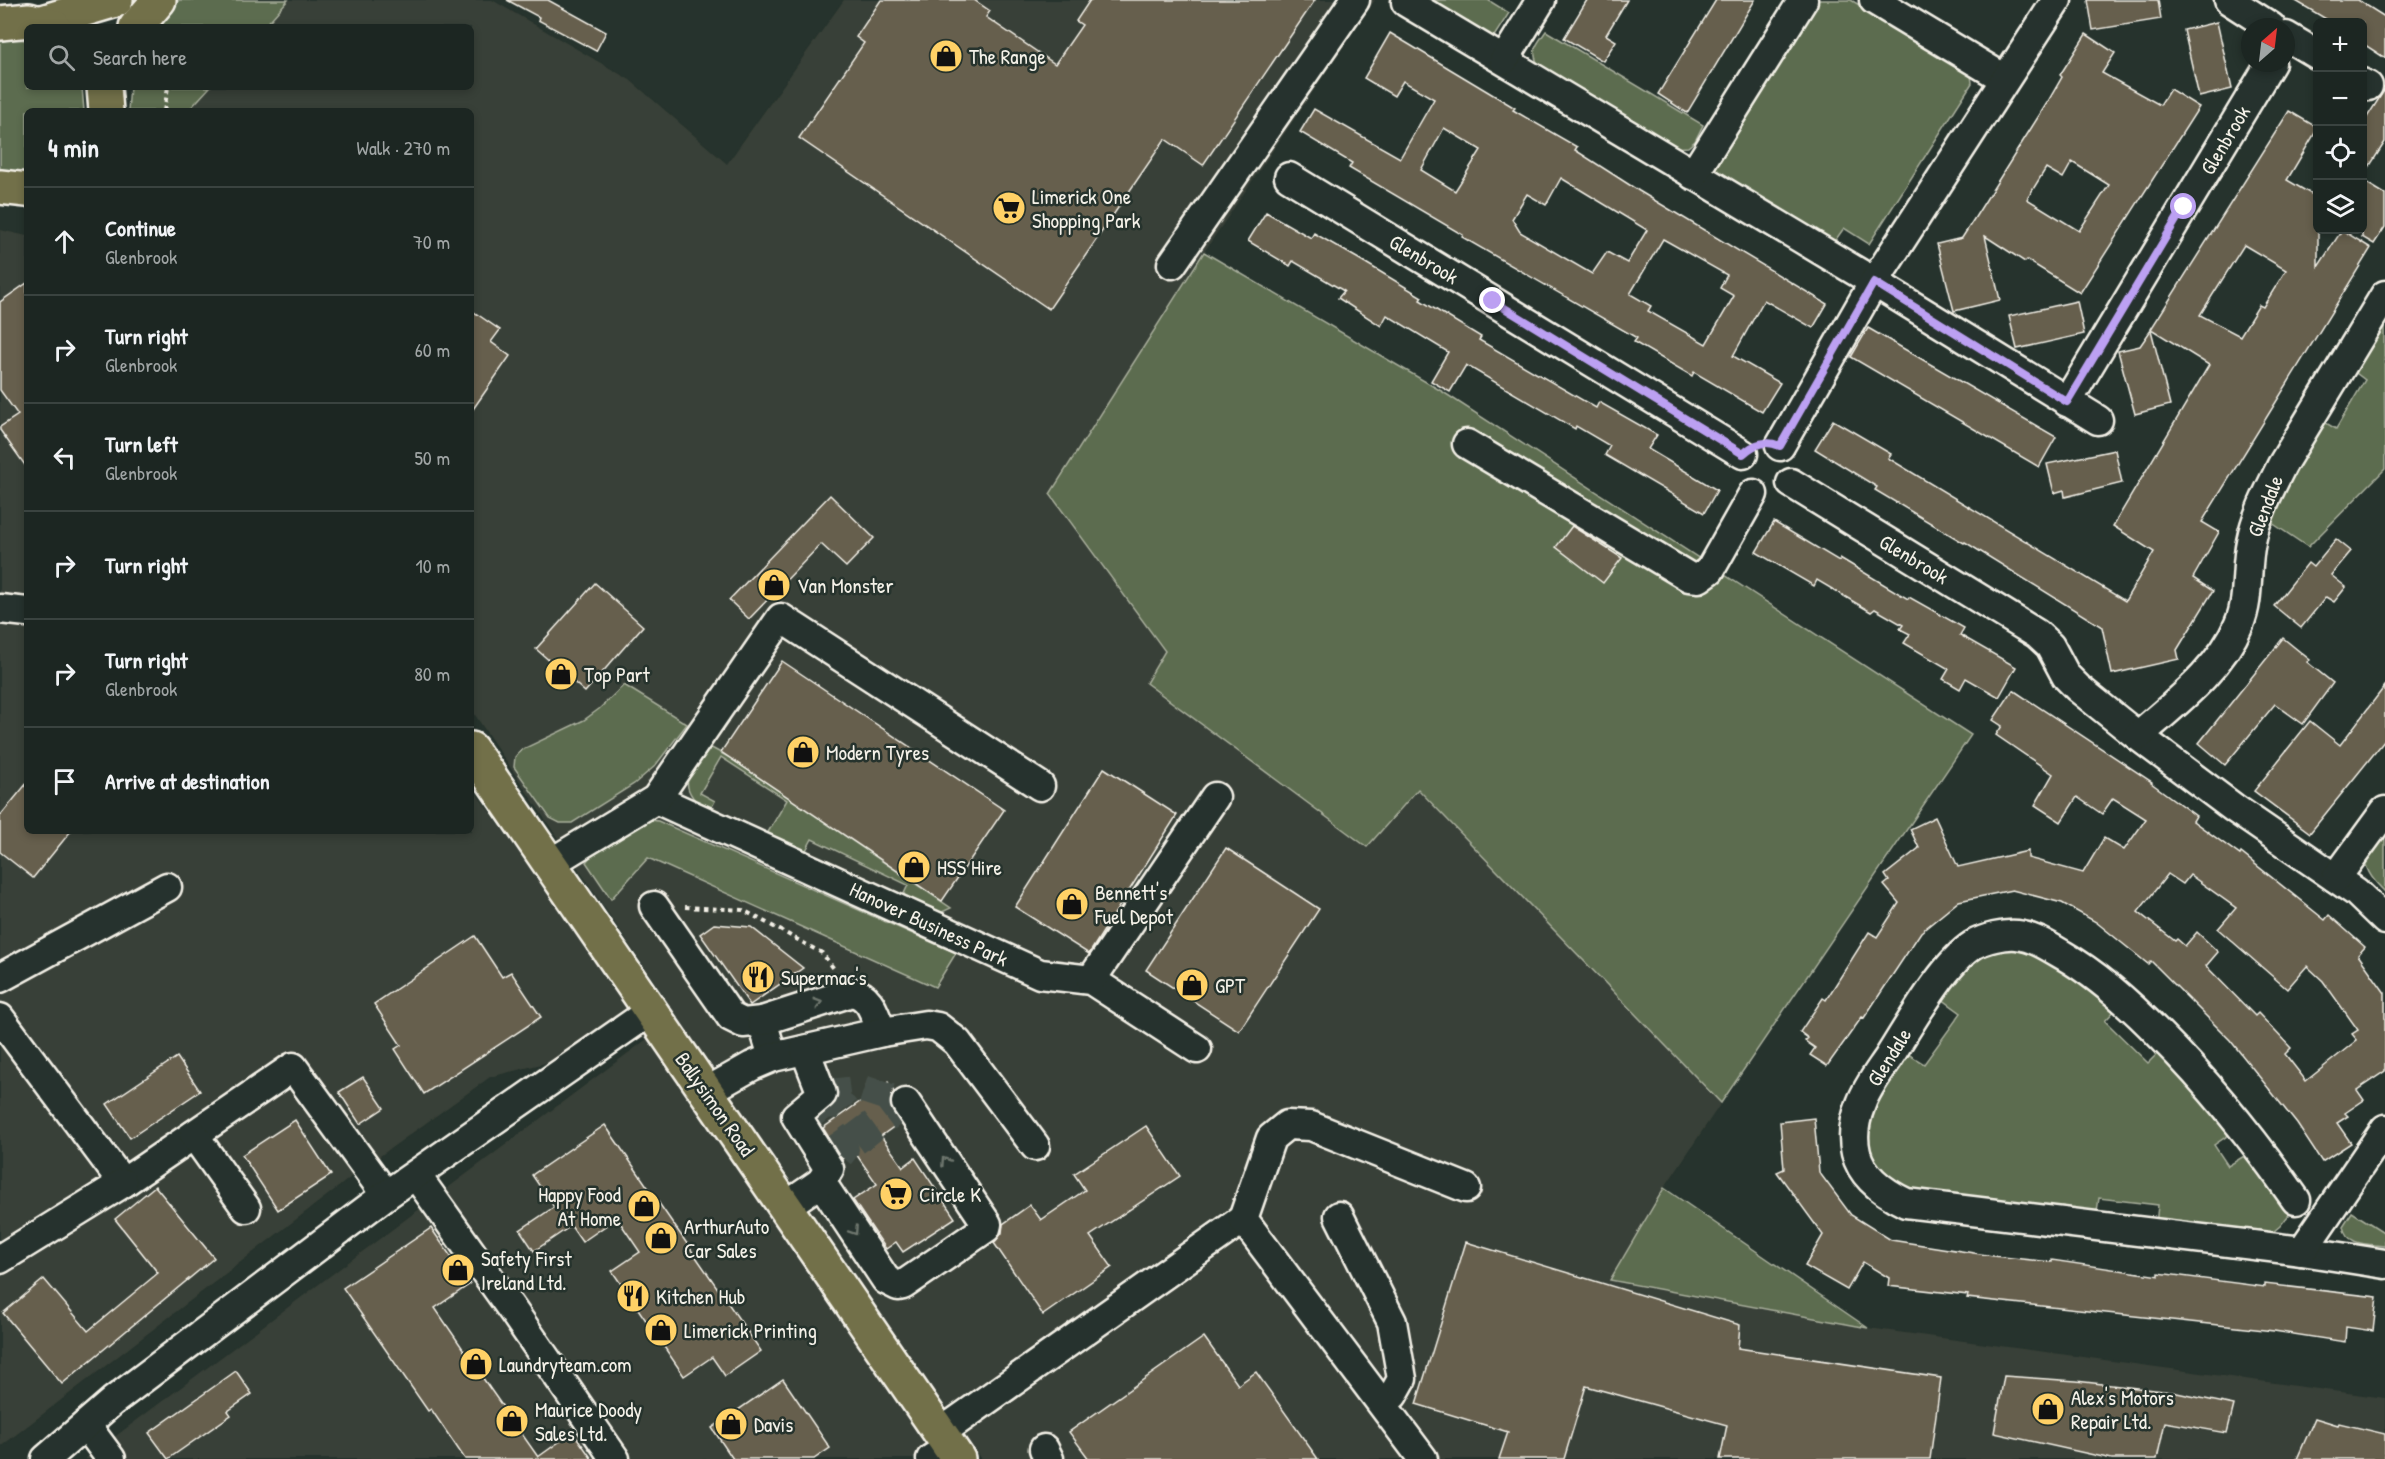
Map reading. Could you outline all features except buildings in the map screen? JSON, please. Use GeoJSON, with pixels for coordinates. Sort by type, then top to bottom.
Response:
{"type":"FeatureCollection","features":[{"type":"Feature","properties":{"kind":"main road"},"geometry":{"type":"LineString","coordinates":[[51,24],[116,0]]}},
{"type":"Feature","properties":{"kind":"main road"},"geometry":{"type":"LineString","coordinates":[[139,24],[159,0]]}},
{"type":"Feature","properties":{"kind":"main road"},"geometry":{"type":"LineString","coordinates":[[1,21],[16,20],[42,24]]}},
{"type":"Feature","properties":{"kind":"main road"},"geometry":{"type":"LineString","coordinates":[[0,187],[24,190]]}},
{"type":"Feature","properties":{"kind":"main road","name":"Ballysimon Road"},"geometry":{"type":"LineString","coordinates":[[474,753],[786,1206],[945,1450]]}},
{"type":"Feature","properties":{"kind":"street"},"geometry":{"type":"LineString","coordinates":[[1172,264],[1355,0]]}},
{"type":"Feature","properties":{"kind":"street"},"geometry":{"type":"LineString","coordinates":[[1504,60],[1541,0]]}},
{"type":"Feature","properties":{"kind":"street"},"geometry":{"type":"LineString","coordinates":[[1694,175],[1803,0]]}},
{"type":"Feature","properties":{"kind":"street"},"geometry":{"type":"LineString","coordinates":[[1874,0],[2005,79]]}},
{"type":"Feature","properties":{"kind":"street"},"geometry":{"type":"LineString","coordinates":[[1780,446],[1874,282],[2057,0]]}},
{"type":"Feature","properties":{"kind":"street"},"geometry":{"type":"LineString","coordinates":[[2229,0],[2257,18]]}},
{"type":"Feature","properties":{"kind":"street"},"geometry":{"type":"LineString","coordinates":[[1406,2],[1874,282],[2098,420]]}},
{"type":"Feature","properties":{"kind":"street"},"geometry":{"type":"LineString","coordinates":[[2295,42],[2313,52]]}},
{"type":"Feature","properties":{"kind":"street","name":"Glenbrook"},"geometry":{"type":"LineString","coordinates":[[2067,402],[2266,72]]}},
{"type":"Feature","properties":{"kind":"street","name":"Glenbrook"},"geometry":{"type":"LineString","coordinates":[[1289,177],[1743,454]]}},
{"type":"Feature","properties":{"kind":"street","name":"Glendale"},"geometry":{"type":"LineString","coordinates":[[2138,736],[2192,688],[2209,669],[2240,623],[2250,543],[2269,490],[2286,456],[2384,299]]}},
{"type":"Feature","properties":{"kind":"street"},"geometry":{"type":"LineString","coordinates":[[1763,442],[1780,446],[1787,451],[1794,466],[1791,483],[1779,495],[1761,497],[1753,494],[1741,482],[1739,473],[1743,454],[1763,442]]}},
{"type":"Feature","properties":{"kind":"street"},"geometry":{"type":"LineString","coordinates":[[1467,444],[1689,577],[1699,578],[1710,570],[1753,494]]}},
{"type":"Feature","properties":{"kind":"street","name":"Glenbrook"},"geometry":{"type":"LineString","coordinates":[[1791,483],[2037,633],[2049,646],[2068,679],[2138,736]]}},
{"type":"Feature","properties":{"kind":"street"},"geometry":{"type":"LineString","coordinates":[[0,609],[24,612]]}},
{"type":"Feature","properties":{"kind":"street"},"geometry":{"type":"LineString","coordinates":[[549,864],[656,798],[781,618],[1040,786]]}},
{"type":"Feature","properties":{"kind":"street"},"geometry":{"type":"LineString","coordinates":[[2138,736],[2234,807],[2356,892],[2385,920]]}},
{"type":"Feature","properties":{"kind":"street"},"geometry":{"type":"LineString","coordinates":[[1091,980],[1215,797]]}},
{"type":"Feature","properties":{"kind":"street","name":"Hanover Business Park"},"geometry":{"type":"LineString","coordinates":[[656,798],[1040,974],[1091,980],[1197,1048]]}},
{"type":"Feature","properties":{"kind":"street"},"geometry":{"type":"LineString","coordinates":[[2336,878],[2385,811]]}},
{"type":"Feature","properties":{"kind":"street"},"geometry":{"type":"LineString","coordinates":[[0,978],[167,887]]}},
{"type":"Feature","properties":{"kind":"street"},"geometry":{"type":"LineString","coordinates":[[654,906],[731,1017],[743,1023],[762,1021],[852,992],[868,999],[882,1032]]}},
{"type":"Feature","properties":{"kind":"street","name":"Glendale"},"geometry":{"type":"LineString","coordinates":[[2296,1200],[2246,1132],[2196,1071],[2145,1020],[2100,979],[2080,965],[2038,940],[2015,935],[1993,938],[1974,945],[1953,962],[1869,1088],[1861,1103],[1856,1122],[1857,1155],[1866,1172],[1884,1192],[1906,1203],[2302,1251],[2385,1264]]}},
{"type":"Feature","properties":{"kind":"street"},"geometry":{"type":"LineString","coordinates":[[46,1459],[112,1401],[386,1195],[651,1010]]}},
{"type":"Feature","properties":{"kind":"street"},"geometry":{"type":"LineString","coordinates":[[0,1018],[123,1184]]}},
{"type":"Feature","properties":{"kind":"street"},"geometry":{"type":"LineString","coordinates":[[762,1021],[773,1058]]}},
{"type":"Feature","properties":{"kind":"street"},"geometry":{"type":"LineString","coordinates":[[706,1092],[752,1065],[773,1058],[926,1024],[939,1027],[957,1042],[1035,1146]]}},
{"type":"Feature","properties":{"kind":"street"},"geometry":{"type":"LineString","coordinates":[[786,1206],[821,1182],[830,1169],[796,1116],[822,1094],[805,1050]]}},
{"type":"Feature","properties":{"kind":"street"},"geometry":{"type":"LineString","coordinates":[[0,1259],[123,1184],[293,1067],[386,1195]]}},
{"type":"Feature","properties":{"kind":"street"},"geometry":{"type":"LineString","coordinates":[[821,1182],[886,1280],[897,1286],[903,1285],[986,1228],[987,1224],[906,1103]]}},
{"type":"Feature","properties":{"kind":"street"},"geometry":{"type":"LineString","coordinates":[[945,1450],[1243,1219],[1271,1138],[1287,1125],[1311,1126],[1466,1188]]}},
{"type":"Feature","properties":{"kind":"street"},"geometry":{"type":"LineString","coordinates":[[2302,1251],[2385,1129]]}},
{"type":"Feature","properties":{"kind":"street"},"geometry":{"type":"LineString","coordinates":[[194,1135],[246,1208]]}},
{"type":"Feature","properties":{"kind":"street"},"geometry":{"type":"LineString","coordinates":[[416,1174],[615,1459]]}},
{"type":"Feature","properties":{"kind":"street"},"geometry":{"type":"LineString","coordinates":[[1339,1216],[1392,1322],[1402,1378],[1393,1395],[1382,1403]]}},
{"type":"Feature","properties":{"kind":"street"},"geometry":{"type":"LineString","coordinates":[[1243,1219],[1423,1459]]}},
{"type":"Feature","properties":{"kind":"street"},"geometry":{"type":"LineString","coordinates":[[86,1425],[111,1459]]}},
{"type":"Feature","properties":{"kind":"path"},"geometry":{"type":"LineString","coordinates":[[164,108],[168,90]]}},
{"type":"Feature","properties":{"kind":"path"},"geometry":{"type":"LineString","coordinates":[[654,906],[743,910],[822,952],[852,992]]}},
{"type":"Feature","properties":{"kind":"shaded area"},"geometry":{"type":"Polygon","coordinates":[[[288,0],[492,0],[630,80],[727,164],[844,0],[1375,0],[1204,252],[1050,494],[1165,651],[1418,789],[1721,1103],[1664,1188],[1610,1280],[1868,1328],[2385,1398],[2385,1459],[981,1459],[879,1316],[474,713],[474,108],[191,108],[207,90],[474,90],[474,24],[267,24],[288,0]]]}},
{"type":"Feature","properties":{"kind":"shaded area"},"geometry":{"type":"Polygon","coordinates":[[[0,230],[24,235],[24,834],[474,834],[474,790],[653,1036],[937,1459],[85,1459],[651,1036],[490,1077],[359,1171],[0,1447],[0,230]]]}},
{"type":"Feature","properties":{"kind":"green space"},"geometry":{"type":"Polygon","coordinates":[[[179,0],[288,0],[267,24],[159,24],[179,0]]]}},
{"type":"Feature","properties":{"kind":"green space"},"geometry":{"type":"Polygon","coordinates":[[[1434,0],[1488,0],[1509,13],[1493,38],[1437,6],[1434,0]]]}},
{"type":"Feature","properties":{"kind":"green space"},"geometry":{"type":"Polygon","coordinates":[[[1813,0],[1851,0],[1966,69],[1971,75],[1972,83],[1869,244],[1844,228],[1834,242],[1828,243],[1714,176],[1713,168],[1813,0]]]}},
{"type":"Feature","properties":{"kind":"green space"},"geometry":{"type":"Polygon","coordinates":[[[1546,31],[1703,125],[1695,141],[1688,147],[1673,148],[1539,67],[1535,52],[1537,44],[1546,31]]]}},
{"type":"Feature","properties":{"kind":"green space"},"geometry":{"type":"Polygon","coordinates":[[[11,39],[24,40],[24,90],[82,90],[84,108],[24,108],[24,171],[14,173],[0,170],[0,42],[11,39]]]}},
{"type":"Feature","properties":{"kind":"green space"},"geometry":{"type":"Polygon","coordinates":[[[130,90],[207,90],[191,108],[128,108],[130,90]]]}},
{"type":"Feature","properties":{"kind":"green space"},"geometry":{"type":"Polygon","coordinates":[[[1204,252],[1443,392],[1971,735],[1721,1103],[1418,789],[1367,847],[1146,683],[1165,651],[1050,494],[1204,252]]]}},
{"type":"Feature","properties":{"kind":"green space"},"geometry":{"type":"Polygon","coordinates":[[[2384,325],[2385,469],[2308,547],[2272,523],[2276,504],[2321,420],[2336,429],[2365,380],[2352,370],[2384,325]]]}},
{"type":"Feature","properties":{"kind":"green space"},"geometry":{"type":"Polygon","coordinates":[[[624,685],[687,724],[655,766],[634,784],[572,823],[560,823],[550,818],[514,767],[515,757],[521,750],[584,720],[624,685]]]}},
{"type":"Feature","properties":{"kind":"green space"},"geometry":{"type":"Polygon","coordinates":[[[706,745],[730,758],[951,908],[938,914],[901,900],[908,885],[812,839],[803,856],[745,826],[749,825],[767,834],[787,800],[721,757],[700,793],[715,801],[709,812],[698,803],[688,788],[690,773],[706,745]]]}},
{"type":"Feature","properties":{"kind":"green space"},"geometry":{"type":"Polygon","coordinates":[[[642,819],[658,821],[956,953],[935,987],[648,858],[611,899],[586,862],[599,846],[642,819]]]}},
{"type":"Feature","properties":{"kind":"green space"},"geometry":{"type":"Polygon","coordinates":[[[2385,831],[2385,892],[2367,868],[2364,858],[2385,831]]]}},
{"type":"Feature","properties":{"kind":"green space"},"geometry":{"type":"Polygon","coordinates":[[[2011,949],[2036,952],[2119,1006],[2105,1021],[2148,1063],[2163,1048],[2233,1132],[2214,1145],[2228,1166],[2249,1153],[2292,1211],[2280,1226],[2268,1236],[2156,1226],[2158,1205],[2099,1198],[2096,1218],[1907,1191],[1880,1170],[1871,1155],[1866,1139],[1868,1111],[1905,1052],[1924,1064],[1961,1013],[1942,999],[1963,971],[1987,954],[2011,949]]]}},
{"type":"Feature","properties":{"kind":"green space"},"geometry":{"type":"Polygon","coordinates":[[[1664,1188],[1868,1328],[1610,1280],[1664,1188]]]}},
{"type":"Feature","properties":{"kind":"green space"},"geometry":{"type":"Polygon","coordinates":[[[2352,1212],[2385,1233],[2385,1246],[2359,1243],[2353,1241],[2345,1233],[2343,1226],[2352,1212]]]}},
{"type":"Feature","properties":{"kind":"tunnel"},"geometry":{"type":"LineString","coordinates":[[822,1094],[863,1089],[906,1103],[864,1135]]}},
{"type":"Feature","properties":{"kind":"tunnel"},"geometry":{"type":"LineString","coordinates":[[822,1094],[824,1119],[845,1149],[829,1169]]}},
{"type":"Feature","properties":{"kind":"tunnel"},"geometry":{"type":"LineString","coordinates":[[822,1094],[844,1108],[864,1135],[849,1146]]}},
{"type":"Feature","properties":{"kind":"place","name":"The Range"},"geometry":{"type":"Point","coordinates":[946,56]}},
{"type":"Feature","properties":{"kind":"place","name":"Limerick One Shopping Park"},"geometry":{"type":"Point","coordinates":[1009,208]}},
{"type":"Feature","properties":{"kind":"place","name":"Van Monster"},"geometry":{"type":"Point","coordinates":[774,585]}},
{"type":"Feature","properties":{"kind":"place","name":"Top Part"},"geometry":{"type":"Point","coordinates":[561,674]}},
{"type":"Feature","properties":{"kind":"place","name":"Modern Tyres"},"geometry":{"type":"Point","coordinates":[803,752]}},
{"type":"Feature","properties":{"kind":"place","name":"HSS Hire"},"geometry":{"type":"Point","coordinates":[914,867]}},
{"type":"Feature","properties":{"kind":"place","name":"Bennett's Fuel Depot"},"geometry":{"type":"Point","coordinates":[1072,904]}},
{"type":"Feature","properties":{"kind":"place","name":"Supermac's"},"geometry":{"type":"Point","coordinates":[758,977]}},
{"type":"Feature","properties":{"kind":"place","name":"GPT"},"geometry":{"type":"Point","coordinates":[1192,985]}},
{"type":"Feature","properties":{"kind":"place","name":"Circle K"},"geometry":{"type":"Point","coordinates":[896,1194]}},
{"type":"Feature","properties":{"kind":"place","name":"Happy Food At Home"},"geometry":{"type":"Point","coordinates":[644,1206]}},
{"type":"Feature","properties":{"kind":"place","name":"ArthurAuto Car Sales"},"geometry":{"type":"Point","coordinates":[661,1238]}},
{"type":"Feature","properties":{"kind":"place","name":"Safety First Ireland Ltd."},"geometry":{"type":"Point","coordinates":[458,1270]}},
{"type":"Feature","properties":{"kind":"place","name":"Kitchen Hub"},"geometry":{"type":"Point","coordinates":[633,1296]}},
{"type":"Feature","properties":{"kind":"place","name":"Limerick Printing"},"geometry":{"type":"Point","coordinates":[661,1330]}},
{"type":"Feature","properties":{"kind":"place","name":"Laundryteam.com"},"geometry":{"type":"Point","coordinates":[476,1364]}},
{"type":"Feature","properties":{"kind":"place","name":"Alex's Motors Repair Ltd."},"geometry":{"type":"Point","coordinates":[2048,1409]}},
{"type":"Feature","properties":{"kind":"place","name":"Maurice Doody Sales Ltd."},"geometry":{"type":"Point","coordinates":[512,1421]}},
{"type":"Feature","properties":{"kind":"place","name":"Davis"},"geometry":{"type":"Point","coordinates":[731,1424]}},
{"type":"Feature","properties":{"kind":"route"},"geometry":{"type":"LineString","coordinates":[[1493,301],[1743,454],[1763,442],[1780,446],[1874,282],[2067,402],[2184,207]]}}]}
